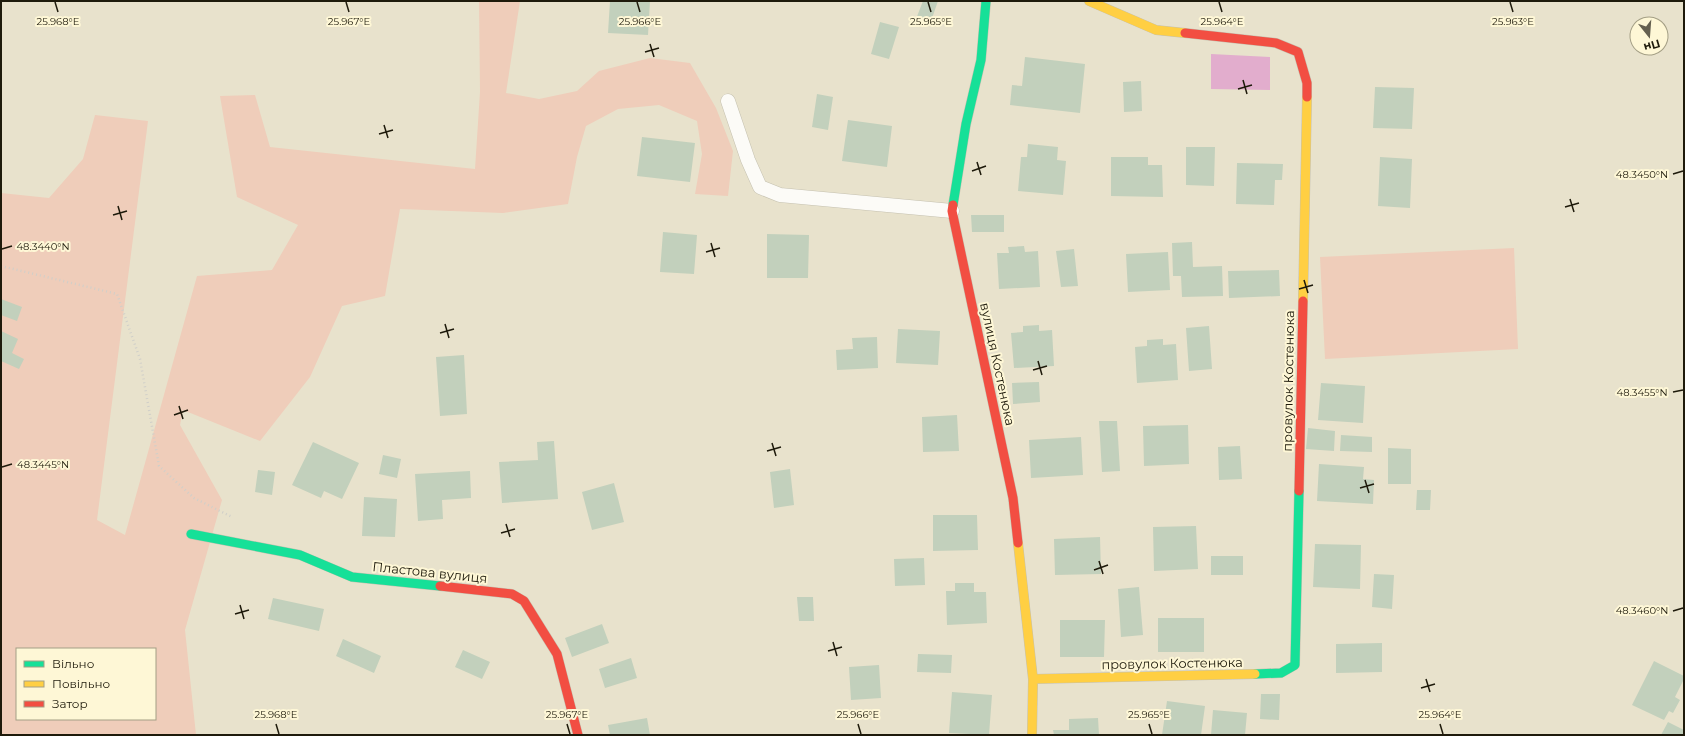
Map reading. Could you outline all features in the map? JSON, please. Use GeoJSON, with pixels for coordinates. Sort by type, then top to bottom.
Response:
{"type":"FeatureCollection","features":[{"type":"Feature","properties":{"kind":"street","name":"вулиця Костенюка"},"geometry":{"type":"LineString","coordinates":[[986,1],[981,60],[966,124],[952,211],[1013,498],[1033,679],[1032,735]]}},
{"type":"Feature","properties":{"kind":"street","name":"провулок Костенюка"},"geometry":{"type":"LineString","coordinates":[[1033,679],[1282,673],[1295,665],[1297,632],[1307,83],[1298,52],[1276,43],[1156,30],[1089,1]]}},
{"type":"Feature","properties":{"kind":"street","name":"Пластова вулиця"},"geometry":{"type":"LineString","coordinates":[[191,534],[300,556],[352,577],[512,594],[524,601],[557,654],[578,735]]}},
{"type":"Feature","properties":{"kind":"lane"},"geometry":{"type":"LineString","coordinates":[[728,101],[748,160],[760,187],[780,195],[952,211]]}},
{"type":"Feature","properties":{"kind":"path"},"geometry":{"type":"LineString","coordinates":[[1,266],[117,294],[140,359],[159,466],[194,498],[231,515],[236,521]]}},
{"type":"Feature","properties":{"kind":"shaded area"},"geometry":{"type":"Polygon","coordinates":[[[479,1],[520,1],[506,93],[539,99],[577,91],[599,71],[650,58],[690,63],[716,108],[733,151],[728,196],[695,194],[702,154],[697,121],[659,105],[618,109],[586,126],[577,157],[568,204],[503,213],[400,209],[385,296],[342,306],[310,377],[260,441],[183,410],[180,425],[222,500],[185,630],[196,735],[1,735],[1,193],[49,198],[83,159],[95,115],[148,121],[97,520],[125,535],[197,276],[272,270],[298,225],[237,197],[220,96],[255,95],[270,147],[475,169],[480,92],[479,1]]]}},
{"type":"Feature","properties":{"kind":"shaded area"},"geometry":{"type":"Polygon","coordinates":[[[1211,54],[1270,57],[1270,90],[1211,89],[1211,54]]]}},
{"type":"Feature","properties":{"kind":"shaded area"},"geometry":{"type":"Polygon","coordinates":[[[1514,248],[1518,349],[1325,359],[1320,257],[1514,248]]]}},
{"type":"Feature","properties":{"kind":"building"},"geometry":{"type":"Polygon","coordinates":[[[610,1],[650,1],[648,35],[608,33],[610,1]]]}},
{"type":"Feature","properties":{"kind":"building"},"geometry":{"type":"Polygon","coordinates":[[[923,1],[938,1],[930,24],[916,19],[923,1]]]}},
{"type":"Feature","properties":{"kind":"building"},"geometry":{"type":"Polygon","coordinates":[[[880,22],[899,27],[889,59],[871,54],[880,22]]]}},
{"type":"Feature","properties":{"kind":"building"},"geometry":{"type":"Polygon","coordinates":[[[1025,57],[1085,64],[1080,113],[1010,105],[1012,85],[1022,86],[1025,57]]]}},
{"type":"Feature","properties":{"kind":"building"},"geometry":{"type":"Polygon","coordinates":[[[1141,81],[1142,111],[1124,112],[1123,82],[1141,81]]]}},
{"type":"Feature","properties":{"kind":"building"},"geometry":{"type":"Polygon","coordinates":[[[1375,87],[1414,88],[1412,129],[1373,128],[1375,87]]]}},
{"type":"Feature","properties":{"kind":"building"},"geometry":{"type":"Polygon","coordinates":[[[817,94],[833,97],[828,130],[812,127],[817,94]]]}},
{"type":"Feature","properties":{"kind":"building"},"geometry":{"type":"Polygon","coordinates":[[[848,120],[892,126],[887,167],[842,161],[848,120]]]}},
{"type":"Feature","properties":{"kind":"building"},"geometry":{"type":"Polygon","coordinates":[[[642,137],[695,143],[690,182],[637,176],[642,137]]]}},
{"type":"Feature","properties":{"kind":"building"},"geometry":{"type":"Polygon","coordinates":[[[1028,144],[1058,147],[1057,160],[1066,161],[1063,195],[1018,191],[1021,157],[1027,157],[1028,144]]]}},
{"type":"Feature","properties":{"kind":"building"},"geometry":{"type":"Polygon","coordinates":[[[1186,147],[1215,147],[1214,186],[1186,185],[1186,147]]]}},
{"type":"Feature","properties":{"kind":"building"},"geometry":{"type":"Polygon","coordinates":[[[1111,157],[1148,157],[1148,165],[1162,165],[1163,197],[1111,196],[1111,157]]]}},
{"type":"Feature","properties":{"kind":"building"},"geometry":{"type":"Polygon","coordinates":[[[1380,157],[1412,159],[1410,208],[1378,206],[1380,157]]]}},
{"type":"Feature","properties":{"kind":"building"},"geometry":{"type":"Polygon","coordinates":[[[1237,163],[1283,164],[1282,180],[1275,180],[1274,205],[1236,204],[1237,163]]]}},
{"type":"Feature","properties":{"kind":"building"},"geometry":{"type":"Polygon","coordinates":[[[971,215],[1004,215],[1004,232],[972,232],[971,215]]]}},
{"type":"Feature","properties":{"kind":"building"},"geometry":{"type":"Polygon","coordinates":[[[663,232],[697,235],[694,274],[660,272],[663,232]]]}},
{"type":"Feature","properties":{"kind":"building"},"geometry":{"type":"Polygon","coordinates":[[[767,234],[809,235],[808,278],[767,278],[767,234]]]}},
{"type":"Feature","properties":{"kind":"building"},"geometry":{"type":"Polygon","coordinates":[[[1192,242],[1193,267],[1222,266],[1223,296],[1182,297],[1181,276],[1173,276],[1172,243],[1192,242]]]}},
{"type":"Feature","properties":{"kind":"building"},"geometry":{"type":"Polygon","coordinates":[[[1024,246],[1025,252],[1038,251],[1040,287],[999,289],[997,253],[1009,253],[1008,247],[1024,246]]]}},
{"type":"Feature","properties":{"kind":"building"},"geometry":{"type":"Polygon","coordinates":[[[1074,249],[1078,286],[1061,287],[1056,251],[1074,249]]]}},
{"type":"Feature","properties":{"kind":"building"},"geometry":{"type":"Polygon","coordinates":[[[1168,252],[1170,290],[1128,292],[1126,254],[1168,252]]]}},
{"type":"Feature","properties":{"kind":"building"},"geometry":{"type":"Polygon","coordinates":[[[1279,270],[1280,296],[1229,298],[1228,271],[1279,270]]]}},
{"type":"Feature","properties":{"kind":"building"},"geometry":{"type":"Polygon","coordinates":[[[1,299],[22,307],[17,321],[1,315],[1,299]]]}},
{"type":"Feature","properties":{"kind":"building"},"geometry":{"type":"Polygon","coordinates":[[[1039,325],[1039,331],[1052,330],[1054,366],[1014,368],[1011,333],[1023,332],[1023,326],[1039,325]]]}},
{"type":"Feature","properties":{"kind":"building"},"geometry":{"type":"Polygon","coordinates":[[[1209,326],[1212,369],[1189,371],[1186,328],[1209,326]]]}},
{"type":"Feature","properties":{"kind":"building"},"geometry":{"type":"Polygon","coordinates":[[[898,329],[940,331],[938,365],[896,363],[898,329]]]}},
{"type":"Feature","properties":{"kind":"building"},"geometry":{"type":"Polygon","coordinates":[[[1,331],[18,339],[12,353],[24,359],[19,369],[1,361],[1,331]]]}},
{"type":"Feature","properties":{"kind":"building"},"geometry":{"type":"Polygon","coordinates":[[[877,337],[878,368],[837,370],[836,350],[853,349],[852,338],[877,337]]]}},
{"type":"Feature","properties":{"kind":"building"},"geometry":{"type":"Polygon","coordinates":[[[1163,339],[1163,345],[1176,344],[1178,380],[1137,383],[1135,347],[1147,346],[1147,340],[1163,339]]]}},
{"type":"Feature","properties":{"kind":"building"},"geometry":{"type":"Polygon","coordinates":[[[464,355],[467,414],[440,416],[436,357],[464,355]]]}},
{"type":"Feature","properties":{"kind":"building"},"geometry":{"type":"Polygon","coordinates":[[[1039,382],[1040,402],[1013,404],[1012,383],[1039,382]]]}},
{"type":"Feature","properties":{"kind":"building"},"geometry":{"type":"Polygon","coordinates":[[[1321,383],[1365,386],[1363,423],[1318,420],[1321,383]]]}},
{"type":"Feature","properties":{"kind":"building"},"geometry":{"type":"Polygon","coordinates":[[[957,415],[959,451],[923,452],[922,417],[957,415]]]}},
{"type":"Feature","properties":{"kind":"building"},"geometry":{"type":"Polygon","coordinates":[[[1099,421],[1117,421],[1120,471],[1102,472],[1099,421]]]}},
{"type":"Feature","properties":{"kind":"building"},"geometry":{"type":"Polygon","coordinates":[[[1188,425],[1189,464],[1144,466],[1143,426],[1188,425]]]}},
{"type":"Feature","properties":{"kind":"building"},"geometry":{"type":"Polygon","coordinates":[[[1308,428],[1335,431],[1334,451],[1306,449],[1308,428]]]}},
{"type":"Feature","properties":{"kind":"building"},"geometry":{"type":"Polygon","coordinates":[[[1341,435],[1372,437],[1372,452],[1340,451],[1341,435]]]}},
{"type":"Feature","properties":{"kind":"building"},"geometry":{"type":"Polygon","coordinates":[[[1081,437],[1083,475],[1031,478],[1029,440],[1081,437]]]}},
{"type":"Feature","properties":{"kind":"building"},"geometry":{"type":"Polygon","coordinates":[[[554,441],[558,499],[502,503],[499,462],[538,460],[537,442],[554,441]]]}},
{"type":"Feature","properties":{"kind":"building"},"geometry":{"type":"Polygon","coordinates":[[[313,442],[359,463],[342,499],[324,491],[321,498],[292,485],[313,442]]]}},
{"type":"Feature","properties":{"kind":"building"},"geometry":{"type":"Polygon","coordinates":[[[1240,446],[1242,479],[1219,480],[1218,447],[1240,446]]]}},
{"type":"Feature","properties":{"kind":"building"},"geometry":{"type":"Polygon","coordinates":[[[1388,448],[1411,449],[1411,484],[1388,484],[1388,448]]]}},
{"type":"Feature","properties":{"kind":"building"},"geometry":{"type":"Polygon","coordinates":[[[383,455],[401,459],[397,478],[379,474],[383,455]]]}},
{"type":"Feature","properties":{"kind":"building"},"geometry":{"type":"Polygon","coordinates":[[[1319,464],[1364,467],[1363,479],[1374,480],[1373,504],[1317,501],[1319,464]]]}},
{"type":"Feature","properties":{"kind":"building"},"geometry":{"type":"Polygon","coordinates":[[[790,469],[794,505],[774,508],[770,472],[790,469]]]}},
{"type":"Feature","properties":{"kind":"building"},"geometry":{"type":"Polygon","coordinates":[[[258,470],[275,472],[272,495],[255,492],[258,470]]]}},
{"type":"Feature","properties":{"kind":"building"},"geometry":{"type":"Polygon","coordinates":[[[470,471],[471,498],[442,500],[443,519],[418,521],[415,474],[470,471]]]}},
{"type":"Feature","properties":{"kind":"building"},"geometry":{"type":"Polygon","coordinates":[[[614,483],[624,522],[592,530],[582,492],[614,483]]]}},
{"type":"Feature","properties":{"kind":"building"},"geometry":{"type":"Polygon","coordinates":[[[1417,490],[1431,490],[1430,510],[1416,510],[1417,490]]]}},
{"type":"Feature","properties":{"kind":"building"},"geometry":{"type":"Polygon","coordinates":[[[364,497],[397,499],[395,537],[362,536],[364,497]]]}},
{"type":"Feature","properties":{"kind":"building"},"geometry":{"type":"Polygon","coordinates":[[[933,515],[977,515],[978,550],[933,551],[933,515]]]}},
{"type":"Feature","properties":{"kind":"building"},"geometry":{"type":"Polygon","coordinates":[[[1196,526],[1198,569],[1154,571],[1153,527],[1196,526]]]}},
{"type":"Feature","properties":{"kind":"building"},"geometry":{"type":"Polygon","coordinates":[[[1100,537],[1101,574],[1055,575],[1054,539],[1100,537]]]}},
{"type":"Feature","properties":{"kind":"building"},"geometry":{"type":"Polygon","coordinates":[[[1315,544],[1361,545],[1360,589],[1313,587],[1315,544]]]}},
{"type":"Feature","properties":{"kind":"building"},"geometry":{"type":"Polygon","coordinates":[[[1211,556],[1243,556],[1243,575],[1211,575],[1211,556]]]}},
{"type":"Feature","properties":{"kind":"building"},"geometry":{"type":"Polygon","coordinates":[[[924,558],[925,585],[895,586],[894,559],[924,558]]]}},
{"type":"Feature","properties":{"kind":"building"},"geometry":{"type":"Polygon","coordinates":[[[1374,574],[1394,575],[1392,609],[1372,607],[1374,574]]]}},
{"type":"Feature","properties":{"kind":"building"},"geometry":{"type":"Polygon","coordinates":[[[955,583],[974,583],[974,592],[986,592],[987,623],[947,625],[946,591],[955,591],[955,583]]]}},
{"type":"Feature","properties":{"kind":"building"},"geometry":{"type":"Polygon","coordinates":[[[1139,587],[1143,635],[1121,637],[1118,589],[1139,587]]]}},
{"type":"Feature","properties":{"kind":"building"},"geometry":{"type":"Polygon","coordinates":[[[797,597],[813,597],[814,621],[799,621],[797,597]]]}},
{"type":"Feature","properties":{"kind":"building"},"geometry":{"type":"Polygon","coordinates":[[[273,598],[324,609],[319,631],[268,619],[273,598]]]}},
{"type":"Feature","properties":{"kind":"building"},"geometry":{"type":"Polygon","coordinates":[[[1158,618],[1204,618],[1204,652],[1158,652],[1158,618]]]}},
{"type":"Feature","properties":{"kind":"building"},"geometry":{"type":"Polygon","coordinates":[[[1060,620],[1105,620],[1104,657],[1060,657],[1060,620]]]}},
{"type":"Feature","properties":{"kind":"building"},"geometry":{"type":"Polygon","coordinates":[[[602,624],[609,643],[572,657],[565,638],[602,624]]]}},
{"type":"Feature","properties":{"kind":"building"},"geometry":{"type":"Polygon","coordinates":[[[343,639],[381,656],[374,673],[336,656],[343,639]]]}},
{"type":"Feature","properties":{"kind":"building"},"geometry":{"type":"Polygon","coordinates":[[[1382,643],[1382,672],[1336,673],[1336,644],[1382,643]]]}},
{"type":"Feature","properties":{"kind":"building"},"geometry":{"type":"Polygon","coordinates":[[[463,650],[490,662],[482,679],[455,667],[463,650]]]}},
{"type":"Feature","properties":{"kind":"building"},"geometry":{"type":"Polygon","coordinates":[[[918,654],[952,655],[951,673],[917,672],[918,654]]]}},
{"type":"Feature","properties":{"kind":"building"},"geometry":{"type":"Polygon","coordinates":[[[631,658],[637,678],[605,688],[599,669],[631,658]]]}},
{"type":"Feature","properties":{"kind":"building"},"geometry":{"type":"Polygon","coordinates":[[[1654,661],[1684,676],[1675,697],[1680,700],[1673,713],[1669,711],[1664,720],[1632,705],[1654,661]]]}},
{"type":"Feature","properties":{"kind":"building"},"geometry":{"type":"Polygon","coordinates":[[[879,665],[881,698],[851,700],[849,667],[879,665]]]}},
{"type":"Feature","properties":{"kind":"building"},"geometry":{"type":"Polygon","coordinates":[[[952,692],[992,695],[989,735],[949,733],[952,692]]]}},
{"type":"Feature","properties":{"kind":"building"},"geometry":{"type":"Polygon","coordinates":[[[1261,694],[1280,694],[1279,720],[1260,719],[1261,694]]]}},
{"type":"Feature","properties":{"kind":"building"},"geometry":{"type":"Polygon","coordinates":[[[1167,701],[1205,706],[1201,735],[1162,735],[1167,701]]]}},
{"type":"Feature","properties":{"kind":"building"},"geometry":{"type":"Polygon","coordinates":[[[1213,710],[1247,713],[1245,735],[1211,735],[1213,710]]]}},
{"type":"Feature","properties":{"kind":"building"},"geometry":{"type":"Polygon","coordinates":[[[647,718],[650,735],[610,735],[608,725],[647,718]]]}},
{"type":"Feature","properties":{"kind":"building"},"geometry":{"type":"Polygon","coordinates":[[[1098,718],[1099,735],[1054,735],[1053,730],[1069,730],[1069,719],[1098,718]]]}},
{"type":"Feature","properties":{"kind":"building"},"geometry":{"type":"Polygon","coordinates":[[[1668,722],[1684,730],[1684,735],[1661,735],[1668,722]]]}},
{"type":"Feature","properties":{"kind":"traffic: fast"},"geometry":{"type":"LineString","coordinates":[[953,205],[966,124],[981,60],[986,1]]}},
{"type":"Feature","properties":{"kind":"traffic: fast"},"geometry":{"type":"LineString","coordinates":[[1255,674],[1281,673],[1295,665],[1299,491]]}},
{"type":"Feature","properties":{"kind":"traffic: fast"},"geometry":{"type":"LineString","coordinates":[[191,534],[300,555],[352,577],[440,586]]}},
{"type":"Feature","properties":{"kind":"traffic: slow"},"geometry":{"type":"LineString","coordinates":[[1089,1],[1156,30],[1185,33]]}},
{"type":"Feature","properties":{"kind":"traffic: slow"},"geometry":{"type":"LineString","coordinates":[[1303,301],[1307,97]]}},
{"type":"Feature","properties":{"kind":"traffic: slow"},"geometry":{"type":"LineString","coordinates":[[1018,543],[1033,679],[1032,735]]}},
{"type":"Feature","properties":{"kind":"traffic: slow"},"geometry":{"type":"LineString","coordinates":[[1033,679],[1255,674]]}},
{"type":"Feature","properties":{"kind":"traffic: jam"},"geometry":{"type":"LineString","coordinates":[[1185,33],[1276,43],[1298,52],[1307,83],[1307,97]]}},
{"type":"Feature","properties":{"kind":"traffic: jam"},"geometry":{"type":"LineString","coordinates":[[953,205],[952,211],[1013,498],[1018,543]]}},
{"type":"Feature","properties":{"kind":"traffic: jam"},"geometry":{"type":"LineString","coordinates":[[1299,491],[1303,301]]}},
{"type":"Feature","properties":{"kind":"traffic: jam"},"geometry":{"type":"LineString","coordinates":[[440,586],[512,594],[524,601],[557,654],[578,735]]}}]}
